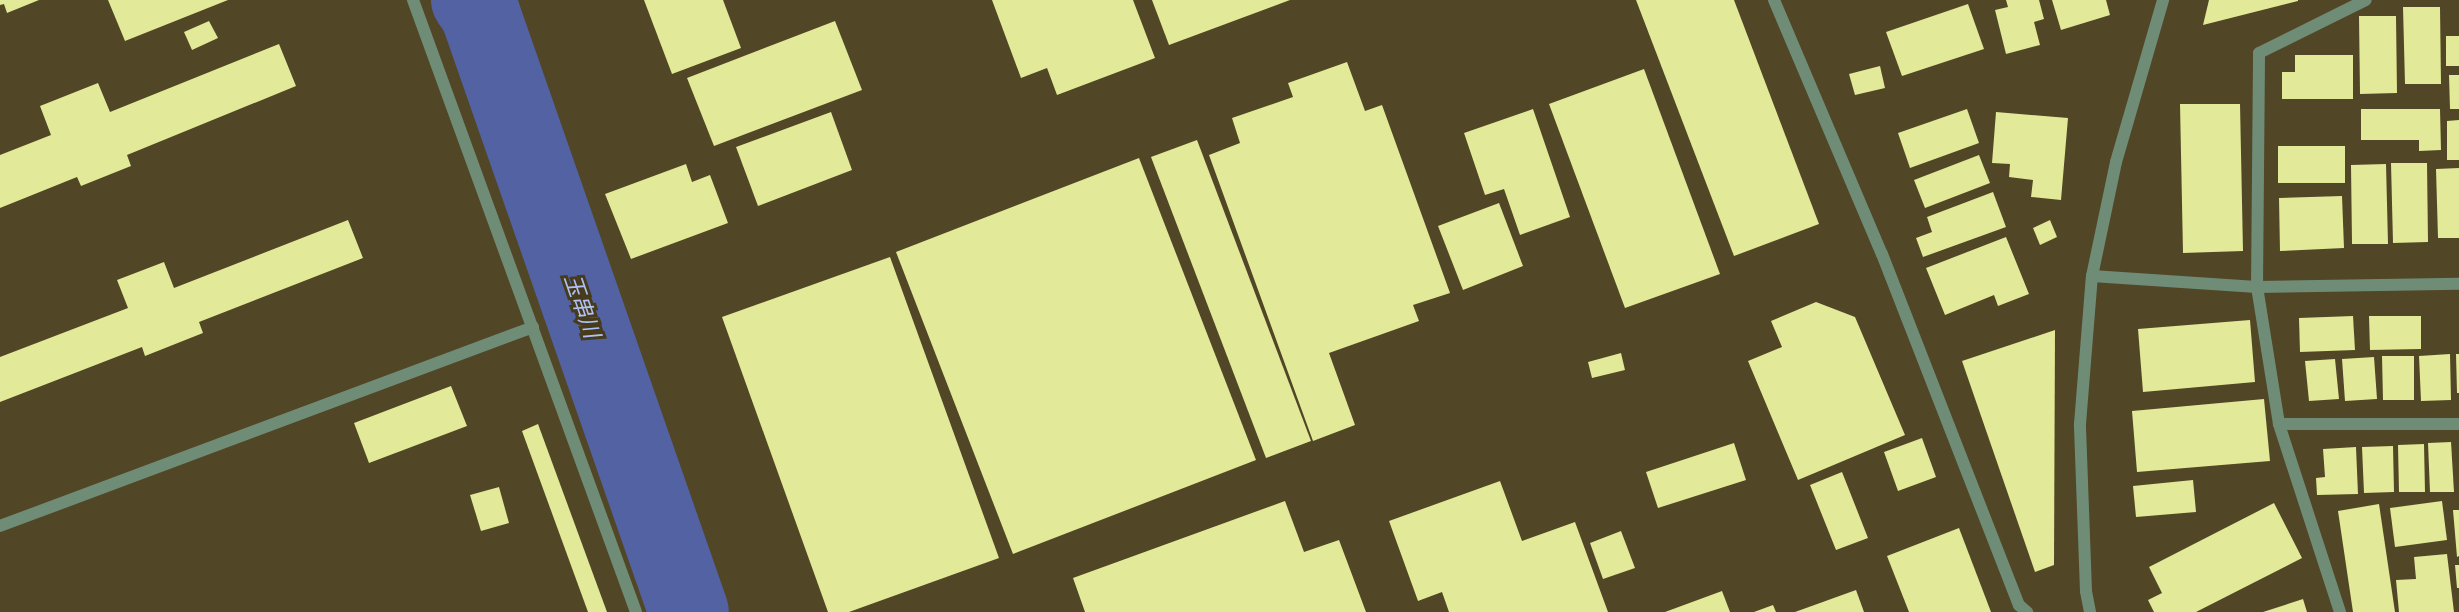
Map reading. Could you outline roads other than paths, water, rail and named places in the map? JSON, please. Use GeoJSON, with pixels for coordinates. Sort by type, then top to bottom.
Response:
{"type":"FeatureCollection","features":[{"type":"Feature","properties":{"kind":"street"},"geometry":{"type":"LineString","coordinates":[[413,0],[636,612]]}},
{"type":"Feature","properties":{"kind":"street"},"geometry":{"type":"LineString","coordinates":[[1774,0],[1882,254],[2019,605],[2027,612]]}},
{"type":"Feature","properties":{"kind":"street"},"geometry":{"type":"LineString","coordinates":[[2090,612],[2086,591],[2080,424],[2092,276],[2116,162],[2163,0]]}},
{"type":"Feature","properties":{"kind":"street"},"geometry":{"type":"LineString","coordinates":[[2340,612],[2279,424],[2257,287],[2259,53],[2366,0]]}},
{"type":"Feature","properties":{"kind":"street"},"geometry":{"type":"LineString","coordinates":[[2092,276],[2257,287],[2459,284]]}},
{"type":"Feature","properties":{"kind":"street"},"geometry":{"type":"LineString","coordinates":[[0,526],[533,327]]}},
{"type":"Feature","properties":{"kind":"street"},"geometry":{"type":"LineString","coordinates":[[2279,424],[2459,424]]}},
{"type":"Feature","properties":{"kind":"waterway","name":"玉串川"},"geometry":{"type":"LineString","coordinates":[[471,0],[480,13],[689,612]]}},
{"type":"Feature","properties":{"kind":"waterway","name":"玉串川"},"geometry":{"type":"LineString","coordinates":[[478,0],[480,13]]}}]}
